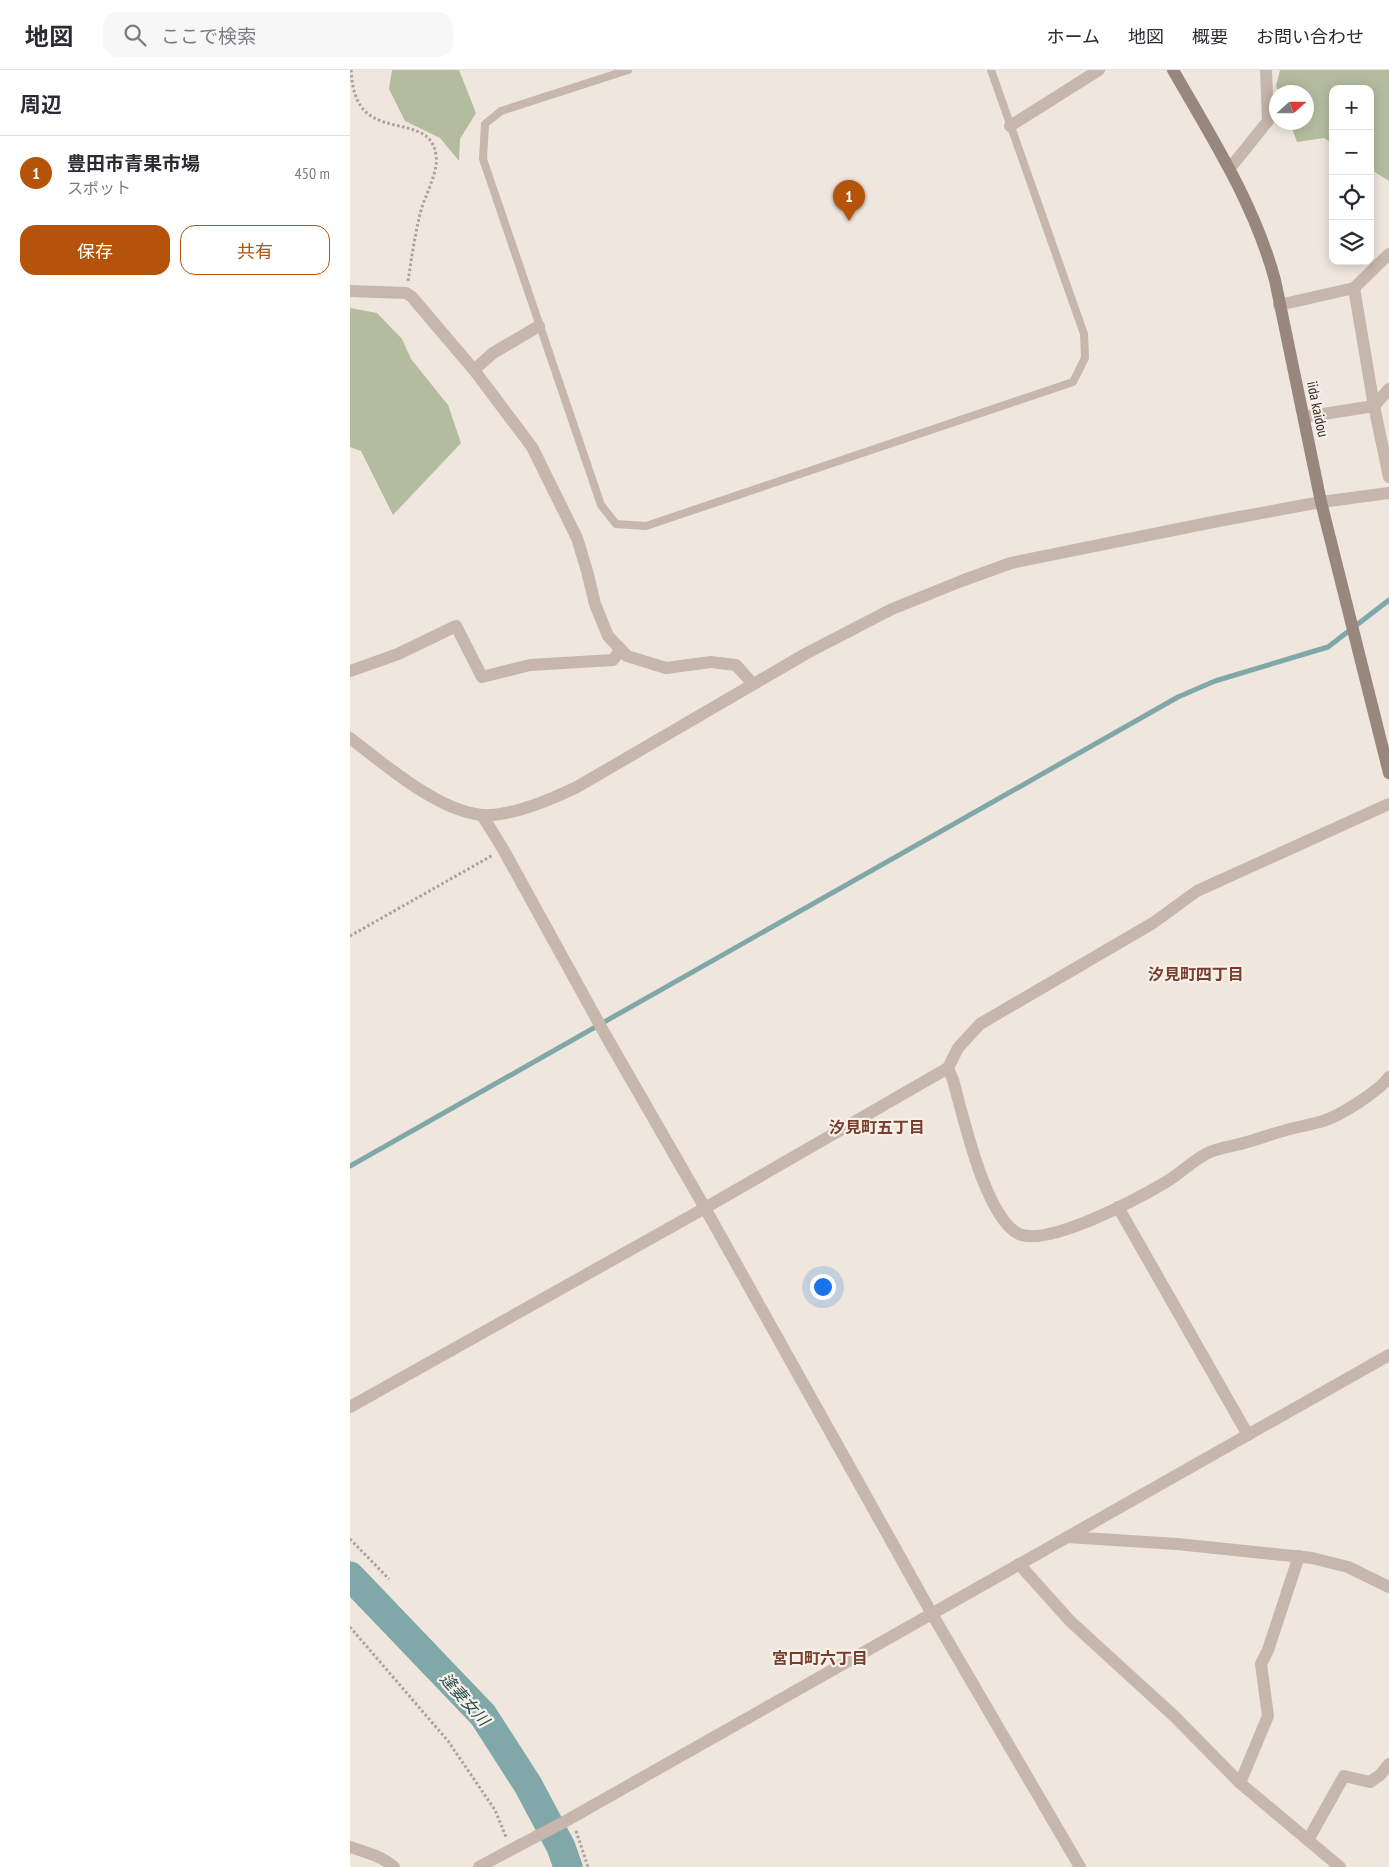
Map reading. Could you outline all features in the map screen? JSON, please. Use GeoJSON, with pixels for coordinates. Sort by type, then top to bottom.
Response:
{"type":"FeatureCollection","features":[{"type":"Feature","properties":{"kind":"main road","name":"iida kaidou"},"geometry":{"type":"LineString","coordinates":[[1173,70],[1230,168],[1251,209],[1268,255],[1321,502],[1389,773]]}},
{"type":"Feature","properties":{"kind":"street"},"geometry":{"type":"LineString","coordinates":[[1010,126],[1099,70]]}},
{"type":"Feature","properties":{"kind":"street"},"geometry":{"type":"LineString","coordinates":[[1230,168],[1268,121],[1266,70]]}},
{"type":"Feature","properties":{"kind":"street"},"geometry":{"type":"LineString","coordinates":[[1279,305],[1354,288],[1389,254]]}},
{"type":"Feature","properties":{"kind":"street"},"geometry":{"type":"LineString","coordinates":[[1354,288],[1374,406],[1389,477]]}},
{"type":"Feature","properties":{"kind":"street"},"geometry":{"type":"LineString","coordinates":[[350,291],[406,293],[412,297],[474,370],[532,447],[577,538],[595,604],[608,636],[627,656],[666,668],[711,662],[736,665],[753,684]]}},
{"type":"Feature","properties":{"kind":"street"},"geometry":{"type":"LineString","coordinates":[[474,370],[493,353],[539,326]]}},
{"type":"Feature","properties":{"kind":"street"},"geometry":{"type":"LineString","coordinates":[[1304,417],[1374,406],[1389,389]]}},
{"type":"Feature","properties":{"kind":"street"},"geometry":{"type":"LineString","coordinates":[[350,738],[408,782],[445,804],[482,815],[504,812],[547,801],[577,787],[807,652],[892,609],[1011,563],[1218,521],[1321,502],[1389,493]]}},
{"type":"Feature","properties":{"kind":"street"},"geometry":{"type":"LineString","coordinates":[[350,671],[398,654],[456,626],[482,677],[530,665],[613,660],[621,649]]}},
{"type":"Feature","properties":{"kind":"street"},"geometry":{"type":"LineString","coordinates":[[350,1407],[705,1208],[948,1068],[958,1048],[980,1024],[1154,923],[1196,891],[1389,804]]}},
{"type":"Feature","properties":{"kind":"street"},"geometry":{"type":"LineString","coordinates":[[482,815],[503,849],[595,1017],[705,1208],[932,1614],[1080,1867]]}},
{"type":"Feature","properties":{"kind":"street"},"geometry":{"type":"LineString","coordinates":[[948,1068],[970,1144],[993,1203],[1010,1228],[1020,1234],[1034,1236],[1059,1232],[1118,1207],[1166,1182],[1210,1152],[1326,1120],[1362,1100],[1385,1083],[1389,1077]]}},
{"type":"Feature","properties":{"kind":"street"},"geometry":{"type":"LineString","coordinates":[[1118,1207],[1248,1435]]}},
{"type":"Feature","properties":{"kind":"street"},"geometry":{"type":"LineString","coordinates":[[479,1867],[567,1820],[1389,1355]]}},
{"type":"Feature","properties":{"kind":"street"},"geometry":{"type":"LineString","coordinates":[[1067,1537],[1177,1544],[1299,1556],[1348,1567],[1389,1587]]}},
{"type":"Feature","properties":{"kind":"street"},"geometry":{"type":"LineString","coordinates":[[1240,1783],[1268,1716],[1261,1664],[1268,1650],[1299,1556]]}},
{"type":"Feature","properties":{"kind":"street"},"geometry":{"type":"LineString","coordinates":[[1019,1564],[1070,1621],[1174,1716],[1240,1783],[1340,1867]]}},
{"type":"Feature","properties":{"kind":"street"},"geometry":{"type":"LineString","coordinates":[[1308,1840],[1344,1776],[1370,1782],[1380,1775],[1389,1764]]}},
{"type":"Feature","properties":{"kind":"street"},"geometry":{"type":"LineString","coordinates":[[350,1847],[373,1855],[394,1867]]}},
{"type":"Feature","properties":{"kind":"lane"},"geometry":{"type":"LineString","coordinates":[[628,70],[501,111],[486,124],[484,159],[600,506],[616,524],[646,526],[1073,382],[1085,358],[1084,334],[991,70]]}},
{"type":"Feature","properties":{"kind":"path"},"geometry":{"type":"LineString","coordinates":[[350,70],[355,96],[365,111],[396,126],[419,131],[426,135],[432,143],[436,155],[436,165],[416,231],[406,293]]}},
{"type":"Feature","properties":{"kind":"path"},"geometry":{"type":"LineString","coordinates":[[350,936],[503,849]]}},
{"type":"Feature","properties":{"kind":"path"},"geometry":{"type":"LineString","coordinates":[[350,1539],[389,1578]]}},
{"type":"Feature","properties":{"kind":"path"},"geometry":{"type":"LineString","coordinates":[[350,1627],[448,1741],[495,1810],[514,1848]]}},
{"type":"Feature","properties":{"kind":"path"},"geometry":{"type":"LineString","coordinates":[[567,1820],[588,1867]]}},
{"type":"Feature","properties":{"kind":"green space"},"geometry":{"type":"Polygon","coordinates":[[[392,70],[459,70],[476,113],[460,139],[459,161],[440,138],[405,121],[389,89],[392,70]]]}},
{"type":"Feature","properties":{"kind":"green space"},"geometry":{"type":"Polygon","coordinates":[[[1280,70],[1389,70],[1389,181],[1374,172],[1374,85],[1329,85],[1329,141],[1324,138],[1297,142],[1293,130],[1314,130],[1314,85],[1276,85],[1280,70]]]}},
{"type":"Feature","properties":{"kind":"green space"},"geometry":{"type":"Polygon","coordinates":[[[350,308],[377,313],[402,339],[411,359],[448,405],[461,443],[393,515],[361,451],[350,447],[350,308]]]}},
{"type":"Feature","properties":{"kind":"waterway"},"geometry":{"type":"LineString","coordinates":[[350,1166],[1178,697],[1215,681],[1328,647],[1389,600]]}},
{"type":"Feature","properties":{"kind":"waterway","name":"逢妻女川"},"geometry":{"type":"LineString","coordinates":[[350,1576],[483,1715],[528,1785],[561,1847],[568,1867]]}},
{"type":"Feature","properties":{"kind":"place","name":"豊田市青果市場"},"geometry":{"type":"Point","coordinates":[849,221]}},
{"type":"Feature","properties":{"kind":"district","name":"汐見町四丁目"},"geometry":{"type":"Point","coordinates":[1196,974]}},
{"type":"Feature","properties":{"kind":"district","name":"汐見町五丁目"},"geometry":{"type":"Point","coordinates":[877,1127]}},
{"type":"Feature","properties":{"kind":"district","name":"宮口町六丁目"},"geometry":{"type":"Point","coordinates":[820,1658]}}]}
